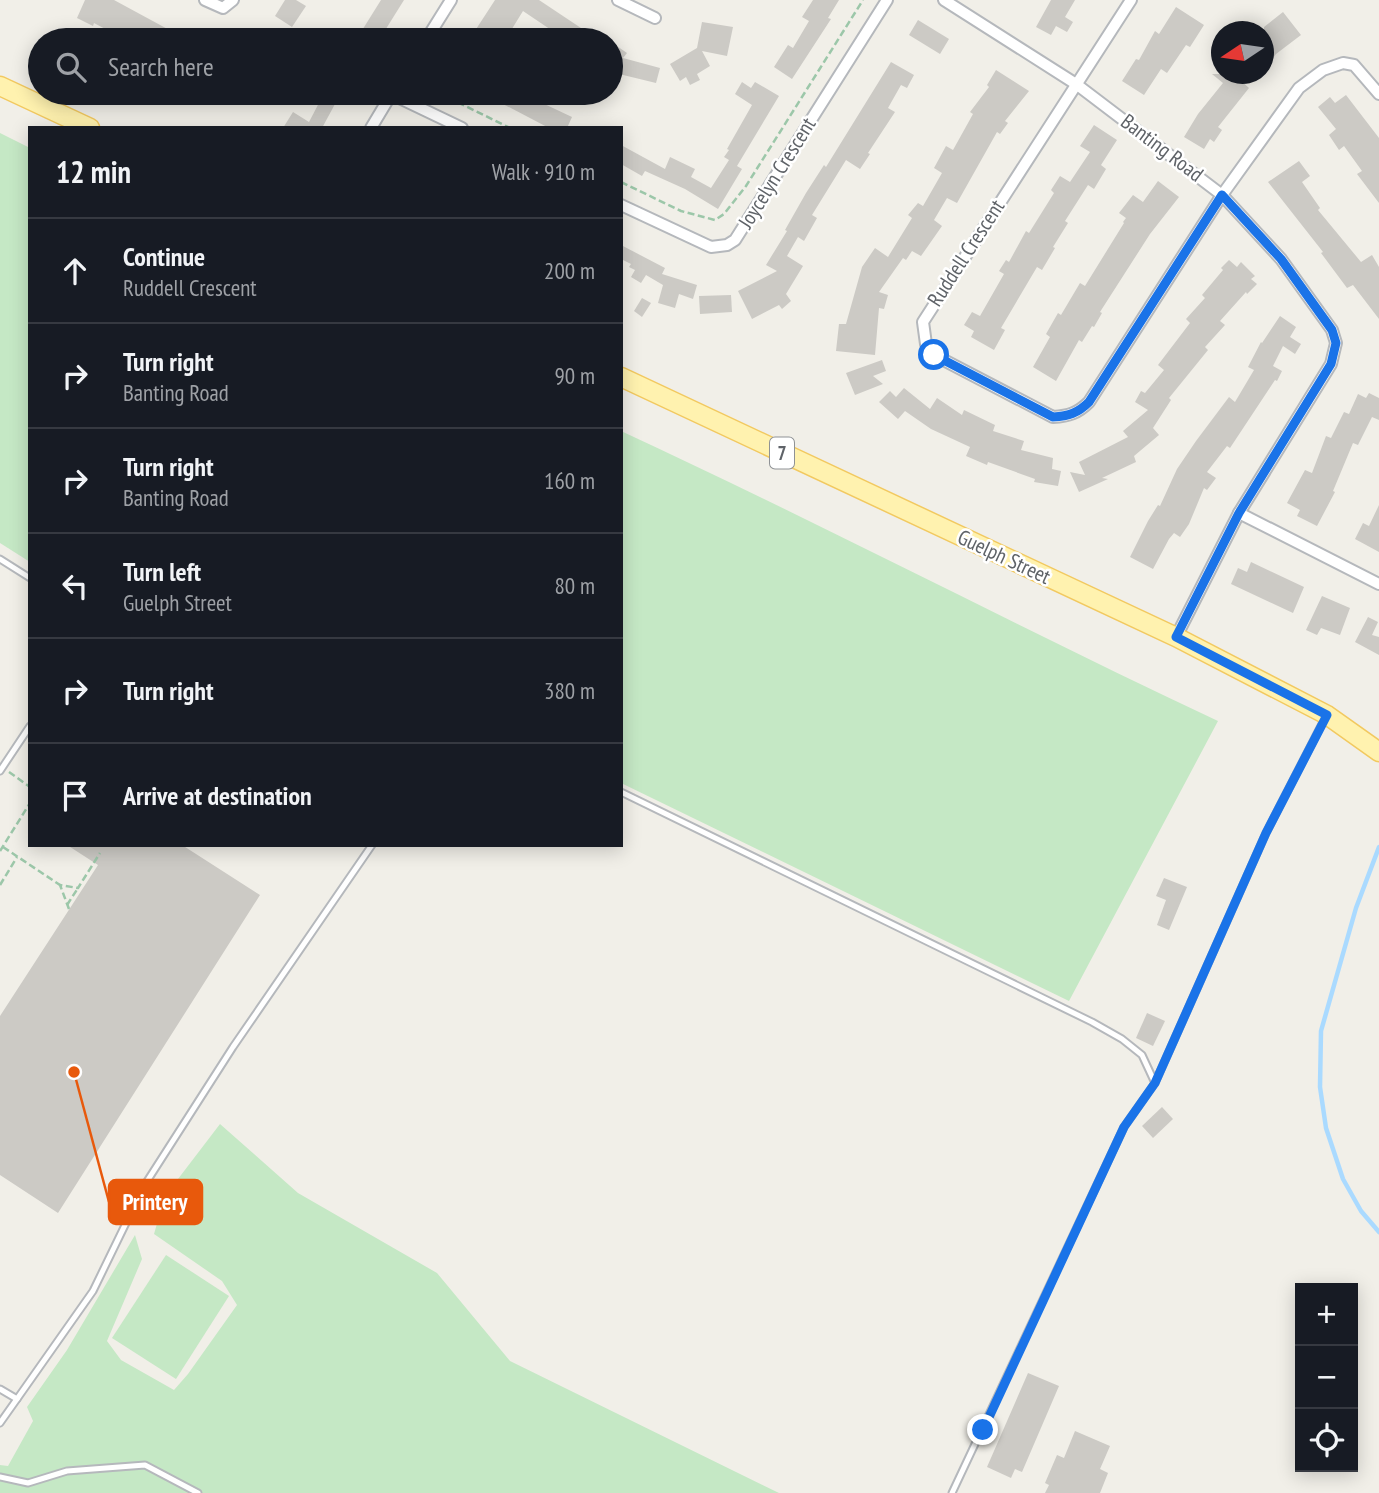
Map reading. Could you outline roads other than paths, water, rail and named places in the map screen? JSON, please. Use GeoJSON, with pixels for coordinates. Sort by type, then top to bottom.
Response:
{"type":"FeatureCollection","features":[{"type":"Feature","properties":{"kind":"main road"},"geometry":{"type":"LineString","coordinates":[[0,86],[28,99]]}},
{"type":"Feature","properties":{"kind":"main road"},"geometry":{"type":"LineString","coordinates":[[41,105],[86,126]]}},
{"type":"Feature","properties":{"kind":"main road","name":"Guelph Street"},"geometry":{"type":"LineString","coordinates":[[623,378],[1176,637],[1327,715],[1379,752]]}},
{"type":"Feature","properties":{"kind":"street"},"geometry":{"type":"LineString","coordinates":[[205,0],[223,8],[233,0]]}},
{"type":"Feature","properties":{"kind":"street"},"geometry":{"type":"LineString","coordinates":[[434,28],[451,0]]}},
{"type":"Feature","properties":{"kind":"street"},"geometry":{"type":"LineString","coordinates":[[618,0],[655,18]]}},
{"type":"Feature","properties":{"kind":"street","name":"Joycelyn Crescent"},"geometry":{"type":"LineString","coordinates":[[623,206],[711,247],[727,245],[735,240],[887,0]]}},
{"type":"Feature","properties":{"kind":"street","name":"Banting Road"},"geometry":{"type":"LineString","coordinates":[[944,0],[1076,83],[1222,195],[1281,259],[1332,330],[1336,343],[1331,364],[1239,513],[1176,637]]}},
{"type":"Feature","properties":{"kind":"street"},"geometry":{"type":"LineString","coordinates":[[1076,83],[1131,0]]}},
{"type":"Feature","properties":{"kind":"street"},"geometry":{"type":"LineString","coordinates":[[1222,195],[1299,88],[1323,70],[1343,63],[1354,65],[1379,93]]}},
{"type":"Feature","properties":{"kind":"street","name":"Ruddell Crescent"},"geometry":{"type":"LineString","coordinates":[[1076,83],[923,322],[926,344],[934,355],[1053,417],[1068,416],[1079,411],[1089,402],[1222,195]]}},
{"type":"Feature","properties":{"kind":"street"},"geometry":{"type":"LineString","coordinates":[[372,126],[385,105]]}},
{"type":"Feature","properties":{"kind":"street"},"geometry":{"type":"LineString","coordinates":[[416,105],[457,126]]}},
{"type":"Feature","properties":{"kind":"street"},"geometry":{"type":"LineString","coordinates":[[1239,513],[1379,584]]}},
{"type":"Feature","properties":{"kind":"lane"},"geometry":{"type":"LineString","coordinates":[[0,559],[28,577]]}},
{"type":"Feature","properties":{"kind":"lane"},"geometry":{"type":"LineString","coordinates":[[952,1493],[1124,1127],[1155,1083],[1266,833],[1327,715]]}},
{"type":"Feature","properties":{"kind":"lane"},"geometry":{"type":"LineString","coordinates":[[1,770],[28,729]]}},
{"type":"Feature","properties":{"kind":"lane"},"geometry":{"type":"LineString","coordinates":[[623,793],[1092,1022],[1122,1039],[1142,1055],[1155,1083]]}},
{"type":"Feature","properties":{"kind":"lane"},"geometry":{"type":"LineString","coordinates":[[0,1423],[93,1291],[144,1186],[233,1047],[371,847]]}},
{"type":"Feature","properties":{"kind":"lane"},"geometry":{"type":"LineString","coordinates":[[0,1389],[17,1399]]}},
{"type":"Feature","properties":{"kind":"lane"},"geometry":{"type":"LineString","coordinates":[[0,1477],[28,1483],[67,1471],[145,1465],[198,1493]]}},
{"type":"Feature","properties":{"kind":"waterway"},"geometry":{"type":"LineString","coordinates":[[1379,847],[1356,908],[1321,1031],[1320,1087],[1326,1128],[1343,1179],[1361,1211],[1379,1232]]}},
{"type":"Feature","properties":{"kind":"place","name":"Printery"},"geometry":{"type":"Point","coordinates":[74,1072]}}]}
